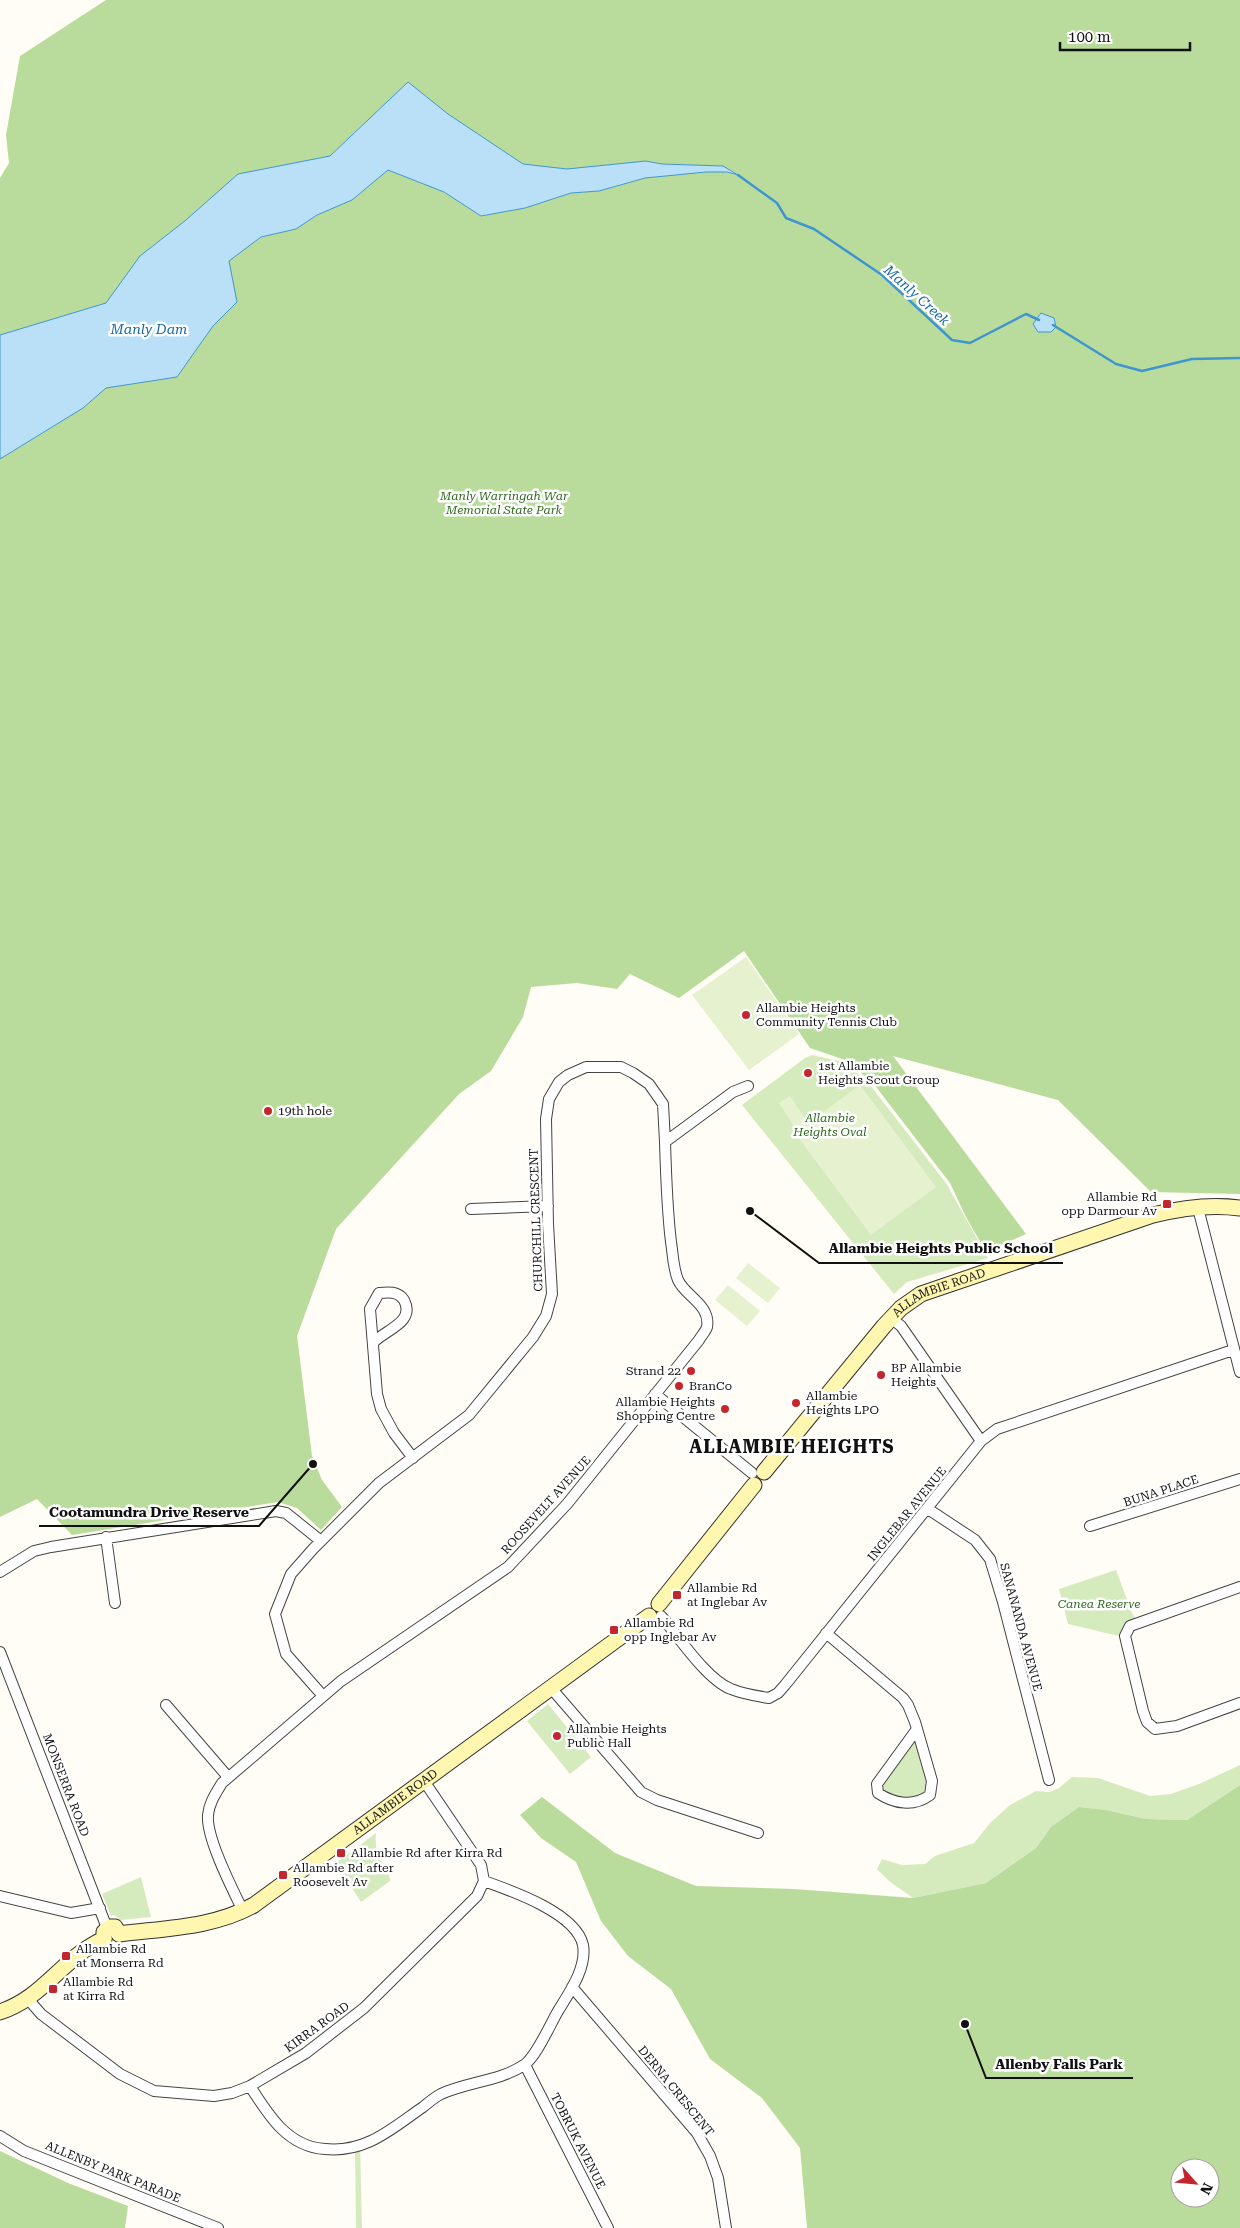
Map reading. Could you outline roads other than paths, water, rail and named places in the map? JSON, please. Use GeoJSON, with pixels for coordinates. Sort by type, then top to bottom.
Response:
{"type":"FeatureCollection","features":[{"type":"Feature","properties":{"kind":"main road","name":"ALLAMBIE ROAD"},"geometry":{"type":"LineString","coordinates":[[0,2012],[28,1999],[43,1988],[70,1961],[88,1947],[110,1934],[209,1923],[243,1912],[269,1895],[656,1612],[756,1477],[891,1318],[910,1301],[947,1285],[1153,1215],[1173,1210],[1240,1208]]}},
{"type":"Feature","properties":{"kind":"street","name":"CHURCHILL CRESCENT"},"geometry":{"type":"LineString","coordinates":[[323,1696],[286,1654],[275,1614],[291,1574],[379,1483],[469,1415],[532,1337],[546,1316],[552,1294],[546,1119],[549,1099],[559,1082],[568,1075],[586,1067],[620,1067],[649,1084],[663,1104],[665,1142]]}},
{"type":"Feature","properties":{"kind":"street"},"geometry":{"type":"LineString","coordinates":[[665,1142],[733,1092],[748,1086]]}},
{"type":"Feature","properties":{"kind":"street","name":"ROOSEVELT AVENUE"},"geometry":{"type":"LineString","coordinates":[[243,1912],[211,1836],[208,1821],[212,1801],[228,1777],[294,1723],[323,1696],[508,1567],[566,1504],[699,1340],[707,1327],[706,1314],[695,1298],[684,1290],[674,1265],[668,1214],[665,1142]]}},
{"type":"Feature","properties":{"kind":"street"},"geometry":{"type":"LineString","coordinates":[[471,1209],[548,1206]]}},
{"type":"Feature","properties":{"kind":"street"},"geometry":{"type":"LineString","coordinates":[[1198,1208],[1240,1372]]}},
{"type":"Feature","properties":{"kind":"street"},"geometry":{"type":"LineString","coordinates":[[373,1343],[404,1320],[405,1302],[400,1296],[391,1292],[379,1293],[370,1309],[376,1394],[381,1409],[394,1433],[413,1458]]}},
{"type":"Feature","properties":{"kind":"street"},"geometry":{"type":"LineString","coordinates":[[891,1318],[901,1326],[981,1441]]}},
{"type":"Feature","properties":{"kind":"street","name":"INGLEBAR AVENUE"},"geometry":{"type":"LineString","coordinates":[[656,1612],[721,1684],[745,1694],[769,1698],[778,1693],[981,1441],[997,1429],[1233,1350]]}},
{"type":"Feature","properties":{"kind":"street"},"geometry":{"type":"LineString","coordinates":[[655,1394],[756,1477]]}},
{"type":"Feature","properties":{"kind":"street","name":"BUNA PLACE"},"geometry":{"type":"LineString","coordinates":[[1090,1526],[1240,1479]]}},
{"type":"Feature","properties":{"kind":"street","name":"SANANANDA AVENUE"},"geometry":{"type":"LineString","coordinates":[[928,1508],[975,1540],[990,1559],[1004,1602],[1049,1780]]}},
{"type":"Feature","properties":{"kind":"street"},"geometry":{"type":"LineString","coordinates":[[0,1572],[34,1552],[51,1546],[276,1511],[286,1513],[321,1542]]}},
{"type":"Feature","properties":{"kind":"street"},"geometry":{"type":"LineString","coordinates":[[106,1537],[115,1603]]}},
{"type":"Feature","properties":{"kind":"street"},"geometry":{"type":"LineString","coordinates":[[1240,1587],[1130,1626],[1125,1636],[1143,1711],[1147,1722],[1155,1729],[1177,1726],[1240,1704]]}},
{"type":"Feature","properties":{"kind":"street"},"geometry":{"type":"LineString","coordinates":[[826,1633],[903,1698],[912,1713],[917,1729],[932,1781],[930,1795],[911,1804],[886,1798],[878,1793],[877,1784],[917,1729]]}},
{"type":"Feature","properties":{"kind":"street","name":"MONSERRA ROAD"},"geometry":{"type":"LineString","coordinates":[[0,1652],[110,1934]]}},
{"type":"Feature","properties":{"kind":"street"},"geometry":{"type":"LineString","coordinates":[[550,1688],[642,1792],[657,1800],[758,1833]]}},
{"type":"Feature","properties":{"kind":"street"},"geometry":{"type":"LineString","coordinates":[[166,1705],[228,1777]]}},
{"type":"Feature","properties":{"kind":"street"},"geometry":{"type":"LineString","coordinates":[[250,2086],[266,2112],[288,2136],[304,2145],[324,2150],[351,2149],[380,2138],[441,2094],[508,2073],[525,2065],[572,1987],[582,1963],[583,1945],[576,1929],[540,1905],[484,1881],[481,1865],[424,1781]]}},
{"type":"Feature","properties":{"kind":"street","name":"KIRRA ROAD"},"geometry":{"type":"LineString","coordinates":[[28,1999],[41,2014],[120,2074],[154,2091],[214,2096],[232,2093],[250,2086],[306,2053],[364,2008],[477,1896],[484,1881]]}},
{"type":"Feature","properties":{"kind":"street"},"geometry":{"type":"LineString","coordinates":[[0,1896],[72,1913],[100,1908]]}},
{"type":"Feature","properties":{"kind":"street","name":"DERNA CRESCENT"},"geometry":{"type":"LineString","coordinates":[[572,1987],[697,2133],[710,2156],[718,2178],[726,2228]]}},
{"type":"Feature","properties":{"kind":"street","name":"TOBRUK AVENUE"},"geometry":{"type":"LineString","coordinates":[[525,2065],[608,2228]]}},
{"type":"Feature","properties":{"kind":"street","name":"ALLENBY PARK PARADE"},"geometry":{"type":"LineString","coordinates":[[0,2136],[24,2151],[218,2228]]}},
{"type":"Feature","properties":{"kind":"water","name":"Manly Dam"},"geometry":{"type":"Polygon","coordinates":[[[408,82],[448,114],[523,164],[567,169],[646,161],[662,164],[723,166],[738,175],[727,172],[706,172],[645,178],[599,191],[571,193],[525,208],[481,216],[444,192],[388,170],[352,200],[317,215],[296,229],[261,237],[229,261],[237,302],[213,326],[177,377],[106,388],[83,408],[0,459],[0,335],[106,303],[140,256],[186,220],[238,174],[330,156],[408,82]]]}},
{"type":"Feature","properties":{"kind":"water"},"geometry":{"type":"Polygon","coordinates":[[[1041,313],[1054,318],[1056,327],[1051,332],[1038,332],[1033,324],[1041,313]]]}},
{"type":"Feature","properties":{"kind":"waterway","name":"Manly Creek"},"geometry":{"type":"LineString","coordinates":[[738,175],[777,203],[786,218],[814,229],[882,275],[952,340],[970,343],[1026,314],[1039,320]]}},
{"type":"Feature","properties":{"kind":"waterway","name":"Manly Creek"},"geometry":{"type":"LineString","coordinates":[[1053,325],[1116,364],[1142,371],[1192,359],[1240,358]]}},
{"type":"Feature","properties":{"kind":"place","name":"Allambie Heights Community Tennis Club"},"geometry":{"type":"Point","coordinates":[746,1015]}},
{"type":"Feature","properties":{"kind":"place","name":"1st Allambie Heights Scout Group"},"geometry":{"type":"Point","coordinates":[808,1073]}},
{"type":"Feature","properties":{"kind":"place","name":"19th hole"},"geometry":{"type":"Point","coordinates":[268,1111]}},
{"type":"Feature","properties":{"kind":"place","name":"Allambie Rd opp Darmour Av"},"geometry":{"type":"Point","coordinates":[1167,1204]}},
{"type":"Feature","properties":{"kind":"place","name":"Allambie Heights Public School"},"geometry":{"type":"Point","coordinates":[750,1211]}},
{"type":"Feature","properties":{"kind":"place","name":"Strand 22"},"geometry":{"type":"Point","coordinates":[691,1371]}},
{"type":"Feature","properties":{"kind":"place","name":"BP Allambie Heights"},"geometry":{"type":"Point","coordinates":[881,1375]}},
{"type":"Feature","properties":{"kind":"place","name":"BranCo"},"geometry":{"type":"Point","coordinates":[679,1386]}},
{"type":"Feature","properties":{"kind":"place","name":"Allambie Heights LPO"},"geometry":{"type":"Point","coordinates":[796,1403]}},
{"type":"Feature","properties":{"kind":"place","name":"Allambie Heights Shopping Centre"},"geometry":{"type":"Point","coordinates":[725,1409]}},
{"type":"Feature","properties":{"kind":"place","name":"Cootamundra Drive Reserve"},"geometry":{"type":"Point","coordinates":[313,1464]}},
{"type":"Feature","properties":{"kind":"place","name":"Allambie Rd at Inglebar Av"},"geometry":{"type":"Point","coordinates":[677,1595]}},
{"type":"Feature","properties":{"kind":"place","name":"Allambie Rd opp Inglebar Av"},"geometry":{"type":"Point","coordinates":[614,1630]}},
{"type":"Feature","properties":{"kind":"place","name":"Allambie Heights Public Hall"},"geometry":{"type":"Point","coordinates":[557,1736]}},
{"type":"Feature","properties":{"kind":"place","name":"Allambie Rd after Kirra Rd"},"geometry":{"type":"Point","coordinates":[341,1853]}},
{"type":"Feature","properties":{"kind":"place","name":"Allambie Rd after Roosevelt Av"},"geometry":{"type":"Point","coordinates":[283,1875]}},
{"type":"Feature","properties":{"kind":"place","name":"Allambie Rd at Monserra Rd"},"geometry":{"type":"Point","coordinates":[66,1956]}},
{"type":"Feature","properties":{"kind":"place","name":"Allambie Rd at Kirra Rd"},"geometry":{"type":"Point","coordinates":[53,1989]}},
{"type":"Feature","properties":{"kind":"place","name":"Allenby Falls Park"},"geometry":{"type":"Point","coordinates":[965,2024]}},
{"type":"Feature","properties":{"kind":"district","name":"ALLAMBIE HEIGHTS"},"geometry":{"type":"Point","coordinates":[792,1446]}},
{"type":"Feature","properties":{"kind":"park label","name":"Manly Warringah War Memorial State Park"},"geometry":{"type":"Point","coordinates":[504,503]}},
{"type":"Feature","properties":{"kind":"park label","name":"Allambie Heights Oval"},"geometry":{"type":"Point","coordinates":[830,1125]}},
{"type":"Feature","properties":{"kind":"park label","name":"Canea Reserve"},"geometry":{"type":"Point","coordinates":[1099,1604]}}]}
